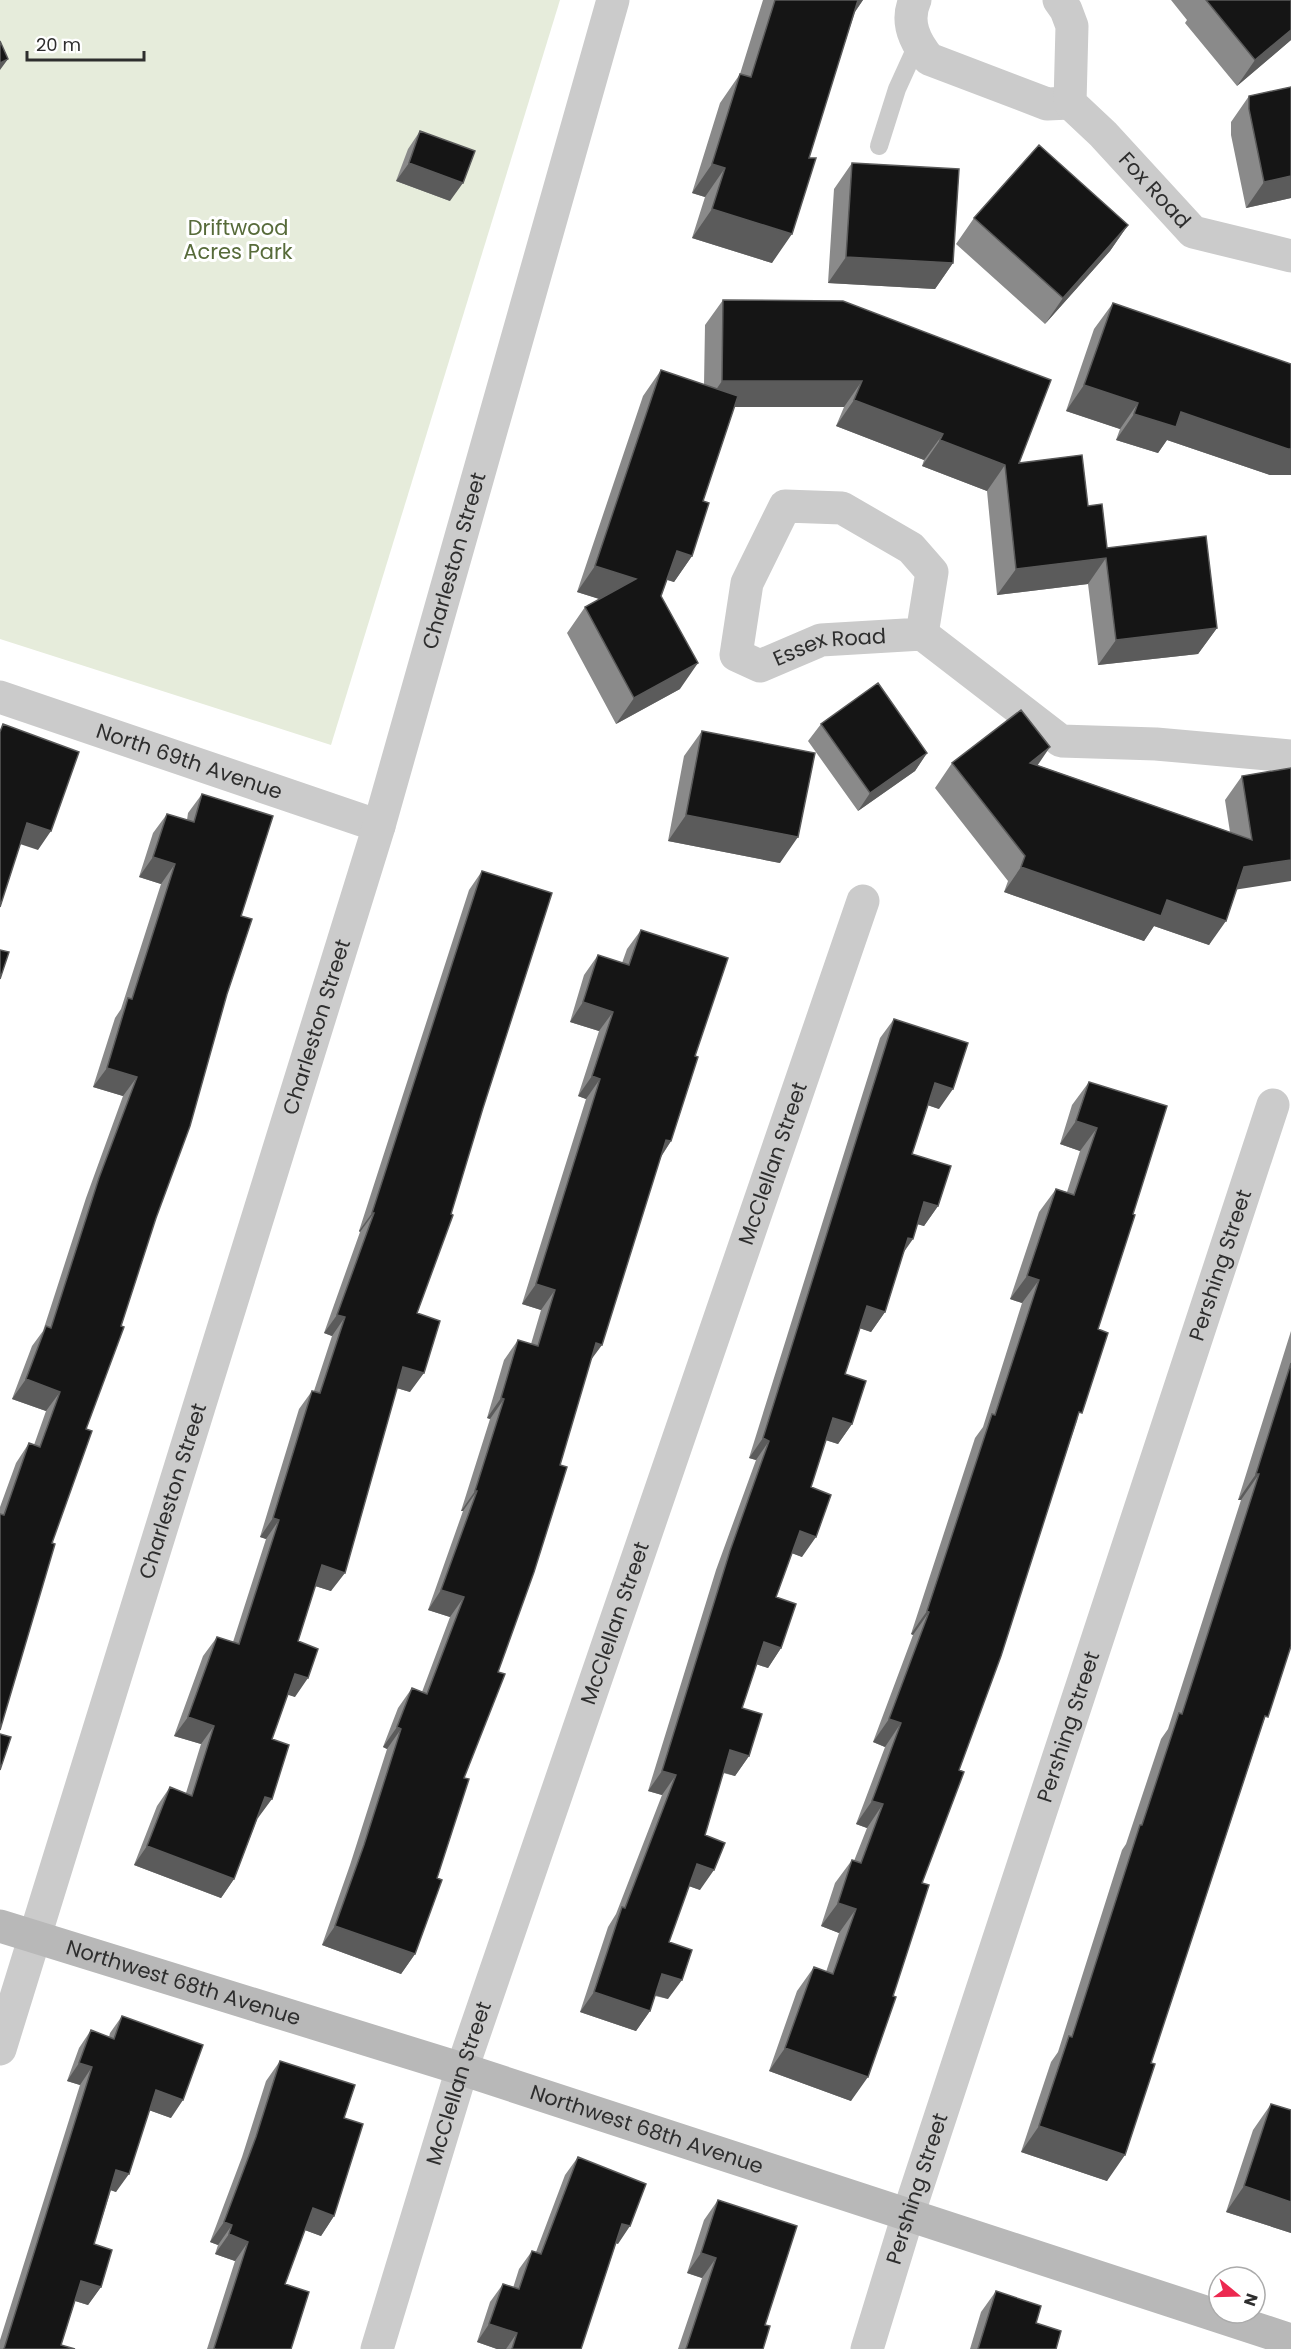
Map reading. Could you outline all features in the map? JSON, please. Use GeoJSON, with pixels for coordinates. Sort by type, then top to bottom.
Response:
{"type":"FeatureCollection","features":[{"type":"Feature","properties":{"kind":"street","name":"Charleston Street"},"geometry":{"type":"LineString","coordinates":[[0,2049],[378,826],[613,0]]}},
{"type":"Feature","properties":{"kind":"street"},"geometry":{"type":"LineString","coordinates":[[915,0],[910,26],[917,45],[929,59],[1047,104],[1070,103],[1072,26],[1059,0]]}},
{"type":"Feature","properties":{"kind":"street","name":"Fox Road"},"geometry":{"type":"LineString","coordinates":[[1070,103],[1103,134],[1193,232],[1291,256]]}},
{"type":"Feature","properties":{"kind":"street","name":"Essex Road"},"geometry":{"type":"LineString","coordinates":[[785,506],[842,508],[911,548],[932,572],[922,634],[821,640],[760,666],[736,655],[747,583],[785,506]]}},
{"type":"Feature","properties":{"kind":"street"},"geometry":{"type":"LineString","coordinates":[[922,634],[1061,741],[1156,744],[1291,756]]}},
{"type":"Feature","properties":{"kind":"street","name":"North 69th Avenue"},"geometry":{"type":"LineString","coordinates":[[0,697],[378,826]]}},
{"type":"Feature","properties":{"kind":"street","name":"McClellan Street"},"geometry":{"type":"LineString","coordinates":[[377,2349],[462,2069],[862,901]]}},
{"type":"Feature","properties":{"kind":"street","name":"Pershing Street"},"geometry":{"type":"LineString","coordinates":[[867,2349],[908,2215],[1273,1104]]}},
{"type":"Feature","properties":{"kind":"street","name":"Northwest 68th Avenue"},"geometry":{"type":"LineString","coordinates":[[0,1926],[462,2069],[1291,2340]]}},
{"type":"Feature","properties":{"kind":"lane"},"geometry":{"type":"LineString","coordinates":[[879,146],[897,89],[917,45]]}},
{"type":"Feature","properties":{"kind":"green space","name":"Driftwood Acres Park"},"geometry":{"type":"Polygon","coordinates":[[[0,0],[560,0],[331,745],[0,639],[0,0]]]}},
{"type":"Feature","properties":{"kind":"building"},"geometry":{"type":"Polygon","coordinates":[[[775,0],[858,0],[809,158],[816,158],[792,234],[712,209],[725,168],[712,164],[740,74],[751,77],[775,0]]]}},
{"type":"Feature","properties":{"kind":"building"},"geometry":{"type":"Polygon","coordinates":[[[1206,0],[1291,0],[1291,30],[1255,60],[1206,0]]]}},
{"type":"Feature","properties":{"kind":"building"},"geometry":{"type":"Polygon","coordinates":[[[0,41],[8,59],[0,63],[0,41]]]}},
{"type":"Feature","properties":{"kind":"building"},"geometry":{"type":"Polygon","coordinates":[[[1291,87],[1291,176],[1264,182],[1249,109],[1249,96],[1291,87]]]}},
{"type":"Feature","properties":{"kind":"building"},"geometry":{"type":"Polygon","coordinates":[[[420,131],[475,151],[463,183],[409,163],[420,131]]]}},
{"type":"Feature","properties":{"kind":"building"},"geometry":{"type":"Polygon","coordinates":[[[1039,145],[1128,225],[1063,298],[974,218],[1039,145]]]}},
{"type":"Feature","properties":{"kind":"building"},"geometry":{"type":"Polygon","coordinates":[[[852,163],[959,169],[953,263],[846,257],[852,163]]]}},
{"type":"Feature","properties":{"kind":"building"},"geometry":{"type":"Polygon","coordinates":[[[723,300],[843,301],[1051,380],[1019,463],[1082,455],[1088,506],[1102,504],[1107,548],[1206,536],[1217,628],[1116,640],[1106,558],[1016,569],[1005,465],[940,440],[943,434],[854,400],[862,381],[722,381],[723,300]]]}},
{"type":"Feature","properties":{"kind":"building"},"geometry":{"type":"Polygon","coordinates":[[[1113,303],[1291,364],[1291,449],[1181,412],[1176,427],[1134,414],[1138,403],[1084,385],[1113,303]]]}},
{"type":"Feature","properties":{"kind":"building"},"geometry":{"type":"Polygon","coordinates":[[[661,370],[738,396],[703,501],[709,503],[692,556],[677,551],[661,596],[698,663],[634,698],[585,607],[636,579],[595,566],[661,370]]]}},
{"type":"Feature","properties":{"kind":"building"},"geometry":{"type":"Polygon","coordinates":[[[878,683],[927,753],[870,793],[821,724],[878,683]]]}},
{"type":"Feature","properties":{"kind":"building"},"geometry":{"type":"Polygon","coordinates":[[[1021,710],[1050,747],[1030,763],[1252,840],[1242,776],[1291,768],[1291,860],[1244,867],[1226,921],[1167,900],[1161,916],[1021,867],[1025,856],[952,763],[1021,710]]]}},
{"type":"Feature","properties":{"kind":"building"},"geometry":{"type":"Polygon","coordinates":[[[3,724],[79,752],[51,831],[27,823],[0,907],[0,732],[3,724]]]}},
{"type":"Feature","properties":{"kind":"building"},"geometry":{"type":"Polygon","coordinates":[[[702,731],[815,753],[798,837],[686,815],[702,731]]]}},
{"type":"Feature","properties":{"kind":"building"},"geometry":{"type":"Polygon","coordinates":[[[202,794],[273,816],[241,916],[252,919],[227,994],[190,1126],[156,1218],[121,1326],[124,1327],[86,1429],[92,1431],[52,1543],[55,1544],[0,1730],[0,1514],[4,1515],[29,1443],[40,1447],[60,1392],[26,1379],[46,1326],[51,1328],[99,1178],[137,1077],[107,1068],[128,998],[132,999],[175,864],[153,857],[167,814],[194,822],[202,794]]]}},
{"type":"Feature","properties":{"kind":"building"},"geometry":{"type":"Polygon","coordinates":[[[482,871],[552,893],[483,1108],[451,1214],[453,1215],[417,1313],[440,1321],[424,1373],[403,1367],[345,1573],[322,1565],[298,1641],[318,1649],[308,1678],[295,1674],[272,1739],[289,1745],[272,1799],[265,1797],[234,1879],[147,1846],[170,1787],[192,1796],[214,1726],[188,1717],[217,1637],[239,1644],[279,1520],[273,1518],[312,1391],[320,1393],[345,1317],[337,1315],[374,1213],[372,1213],[482,871]]]}},
{"type":"Feature","properties":{"kind":"building"},"geometry":{"type":"Polygon","coordinates":[[[641,930],[728,958],[695,1056],[698,1057],[671,1141],[666,1140],[602,1345],[596,1343],[560,1465],[567,1467],[534,1572],[498,1672],[505,1674],[464,1778],[469,1779],[437,1878],[442,1880],[415,1954],[335,1926],[364,1845],[401,1729],[397,1727],[412,1688],[427,1694],[464,1597],[441,1590],[477,1491],[475,1491],[504,1399],[501,1398],[518,1340],[538,1346],[555,1290],[536,1284],[600,1079],[592,1076],[613,1012],[583,1002],[598,955],[629,965],[641,930]]]}},
{"type":"Feature","properties":{"kind":"building"},"geometry":{"type":"Polygon","coordinates":[[[0,950],[9,952],[0,979],[0,950]]]}},
{"type":"Feature","properties":{"kind":"building"},"geometry":{"type":"Polygon","coordinates":[[[894,1019],[968,1043],[953,1089],[935,1083],[912,1154],[951,1166],[938,1206],[924,1202],[913,1239],[908,1238],[885,1312],[867,1306],[845,1374],[866,1381],[852,1424],[833,1418],[811,1487],[831,1495],[816,1537],[800,1531],[776,1597],[796,1604],[781,1648],[764,1642],[742,1708],[762,1714],[749,1756],[730,1750],[705,1835],[725,1843],[714,1870],[697,1864],[669,1942],[692,1950],[682,1980],[662,1974],[650,2011],[594,1992],[622,1907],[625,1908],[676,1775],[662,1771],[730,1551],[769,1441],[763,1438],[894,1019]]]}},
{"type":"Feature","properties":{"kind":"building"},"geometry":{"type":"Polygon","coordinates":[[[1089,1082],[1167,1106],[1098,1329],[1108,1333],[1082,1413],[1079,1412],[1001,1656],[959,1770],[964,1772],[922,1883],[929,1885],[893,1996],[896,1997],[868,2077],[785,2048],[814,1967],[833,1974],[856,1909],[838,1903],[852,1860],[861,1863],[883,1804],[872,1801],[901,1723],[889,1719],[929,1612],[927,1611],[992,1414],[995,1415],[1039,1280],[1027,1276],[1056,1189],[1074,1195],[1097,1128],[1076,1121],[1089,1082]]]}},
{"type":"Feature","properties":{"kind":"building"},"geometry":{"type":"Polygon","coordinates":[[[1291,1363],[1291,1646],[1268,1717],[1265,1716],[1151,2063],[1155,2064],[1125,2155],[1039,2126],[1069,2036],[1072,2037],[1140,1825],[1142,1825],[1179,1713],[1182,1714],[1259,1474],[1256,1474],[1291,1363]]]}},
{"type":"Feature","properties":{"kind":"building"},"geometry":{"type":"Polygon","coordinates":[[[0,1734],[11,1737],[0,1770],[0,1734]]]}},
{"type":"Feature","properties":{"kind":"building"},"geometry":{"type":"Polygon","coordinates":[[[122,2016],[203,2045],[183,2100],[156,2090],[129,2174],[116,2170],[94,2244],[112,2250],[101,2287],[81,2281],[61,2345],[75,2349],[4,2349],[92,2067],[79,2063],[91,2030],[114,2039],[122,2016]]]}},
{"type":"Feature","properties":{"kind":"building"},"geometry":{"type":"Polygon","coordinates":[[[280,2061],[355,2085],[344,2118],[363,2124],[334,2216],[313,2208],[285,2284],[309,2292],[291,2349],[216,2349],[214,2348],[248,2242],[229,2234],[232,2225],[224,2222],[256,2137],[280,2061]]]}},
{"type":"Feature","properties":{"kind":"building"},"geometry":{"type":"Polygon","coordinates":[[[1271,2104],[1291,2110],[1291,2202],[1244,2186],[1271,2104]]]}},
{"type":"Feature","properties":{"kind":"building"},"geometry":{"type":"Polygon","coordinates":[[[578,2157],[646,2184],[630,2226],[622,2224],[581,2349],[512,2349],[517,2333],[489,2324],[503,2284],[519,2289],[532,2251],[541,2254],[578,2157]]]}},
{"type":"Feature","properties":{"kind":"building"},"geometry":{"type":"Polygon","coordinates":[[[718,2200],[797,2226],[765,2325],[770,2326],[763,2349],[686,2349],[716,2258],[701,2253],[718,2200]]]}},
{"type":"Feature","properties":{"kind":"building"},"geometry":{"type":"Polygon","coordinates":[[[996,2291],[1041,2306],[1036,2323],[1061,2331],[1056,2349],[978,2349],[996,2291]]]}}]}
